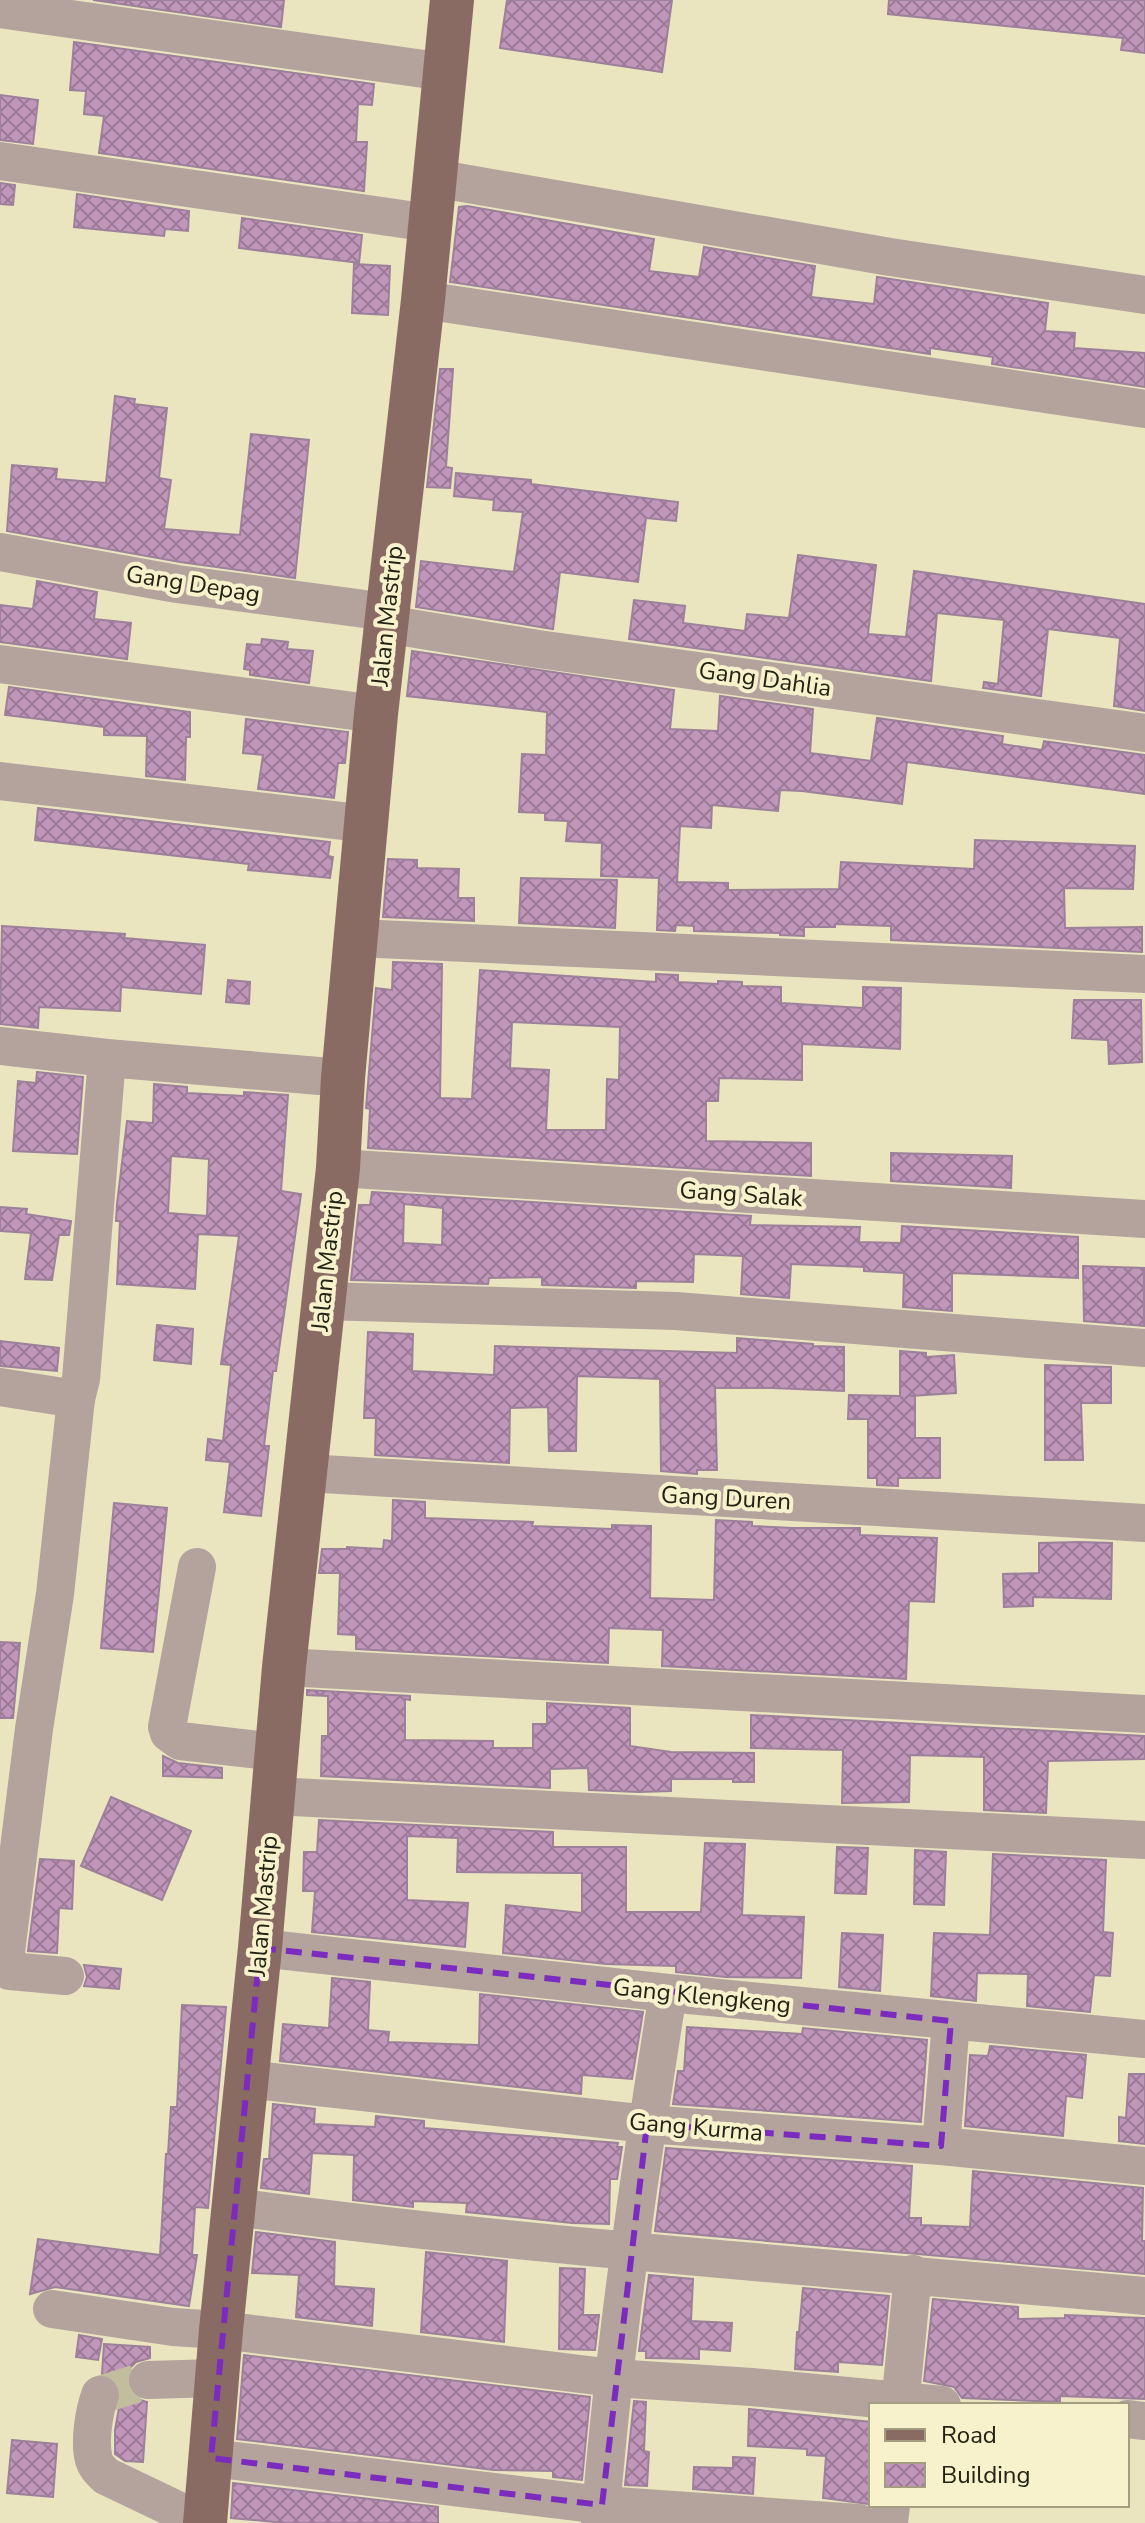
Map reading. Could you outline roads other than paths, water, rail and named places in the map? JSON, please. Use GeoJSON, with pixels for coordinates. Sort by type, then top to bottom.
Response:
{"type":"FeatureCollection","features":[{"type":"Feature","properties":{"kind":"main road","name":"Jalan Mastrip"},"geometry":{"type":"LineString","coordinates":[[204,2523],[284,1667],[338,1168],[343,1078],[376,714],[423,300],[452,0]]}},
{"type":"Feature","properties":{"kind":"street"},"geometry":{"type":"LineString","coordinates":[[0,9],[445,72]]}},
{"type":"Feature","properties":{"kind":"street"},"geometry":{"type":"LineString","coordinates":[[0,161],[430,223]]}},
{"type":"Feature","properties":{"kind":"street"},"geometry":{"type":"LineString","coordinates":[[434,178],[890,257],[1145,295]]}},
{"type":"Feature","properties":{"kind":"street"},"geometry":{"type":"LineString","coordinates":[[423,300],[1145,409]]}},
{"type":"Feature","properties":{"kind":"street","name":"Gang Depag"},"geometry":{"type":"LineString","coordinates":[[0,552],[386,618]]}},
{"type":"Feature","properties":{"kind":"street","name":"Gang Dahlia"},"geometry":{"type":"LineString","coordinates":[[386,618],[538,649],[1145,733]]}},
{"type":"Feature","properties":{"kind":"street"},"geometry":{"type":"LineString","coordinates":[[0,664],[376,714]]}},
{"type":"Feature","properties":{"kind":"street"},"geometry":{"type":"LineString","coordinates":[[0,781],[368,824]]}},
{"type":"Feature","properties":{"kind":"street"},"geometry":{"type":"LineString","coordinates":[[357,938],[1145,974]]}},
{"type":"Feature","properties":{"kind":"street"},"geometry":{"type":"LineString","coordinates":[[0,1046],[343,1078]]}},
{"type":"Feature","properties":{"kind":"street"},"geometry":{"type":"LineString","coordinates":[[65,1976],[10,1971],[5,1960],[81,1379],[107,1058]]}},
{"type":"Feature","properties":{"kind":"street","name":"Gang Salak"},"geometry":{"type":"LineString","coordinates":[[338,1168],[1145,1219]]}},
{"type":"Feature","properties":{"kind":"street"},"geometry":{"type":"LineString","coordinates":[[322,1301],[676,1311],[1145,1348]]}},
{"type":"Feature","properties":{"kind":"street"},"geometry":{"type":"LineString","coordinates":[[0,1387],[76,1399]]}},
{"type":"Feature","properties":{"kind":"street","name":"Gang Duren"},"geometry":{"type":"LineString","coordinates":[[306,1473],[1145,1523]]}},
{"type":"Feature","properties":{"kind":"street"},"geometry":{"type":"LineString","coordinates":[[197,1567],[167,1727],[169,1733],[180,1741],[277,1752]]}},
{"type":"Feature","properties":{"kind":"street"},"geometry":{"type":"LineString","coordinates":[[284,1667],[1145,1714]]}},
{"type":"Feature","properties":{"kind":"street"},"geometry":{"type":"LineString","coordinates":[[273,1796],[1145,1840]]}},
{"type":"Feature","properties":{"kind":"street","name":"Gang Klengkeng"},"geometry":{"type":"LineString","coordinates":[[260,1948],[668,1993],[1145,2039]]}},
{"type":"Feature","properties":{"kind":"street"},"geometry":{"type":"LineString","coordinates":[[601,2514],[613,2378],[668,1993]]}},
{"type":"Feature","properties":{"kind":"street"},"geometry":{"type":"LineString","coordinates":[[941,2146],[951,2021]]}},
{"type":"Feature","properties":{"kind":"street","name":"Gang Kurma"},"geometry":{"type":"LineString","coordinates":[[247,2079],[647,2124],[941,2146],[1145,2166]]}},
{"type":"Feature","properties":{"kind":"street"},"geometry":{"type":"LineString","coordinates":[[234,2207],[630,2252],[1145,2296]]}},
{"type":"Feature","properties":{"kind":"street"},"geometry":{"type":"LineString","coordinates":[[900,2403],[913,2274]]}},
{"type":"Feature","properties":{"kind":"street"},"geometry":{"type":"LineString","coordinates":[[52,2309],[173,2327],[221,2330],[613,2378],[752,2387],[891,2403]]}},
{"type":"Feature","properties":{"kind":"street"},"geometry":{"type":"LineString","coordinates":[[148,2380],[217,2378]]}},
{"type":"Feature","properties":{"kind":"street"},"geometry":{"type":"LineString","coordinates":[[100,2395],[95,2420],[93,2457],[96,2466],[106,2476],[204,2523]]}},
{"type":"Feature","properties":{"kind":"street"},"geometry":{"type":"LineString","coordinates":[[211,2458],[601,2514],[859,2523]]}},
{"type":"Feature","properties":{"kind":"tunnel"},"geometry":{"type":"LineString","coordinates":[[100,2395],[148,2380]]}}]}
